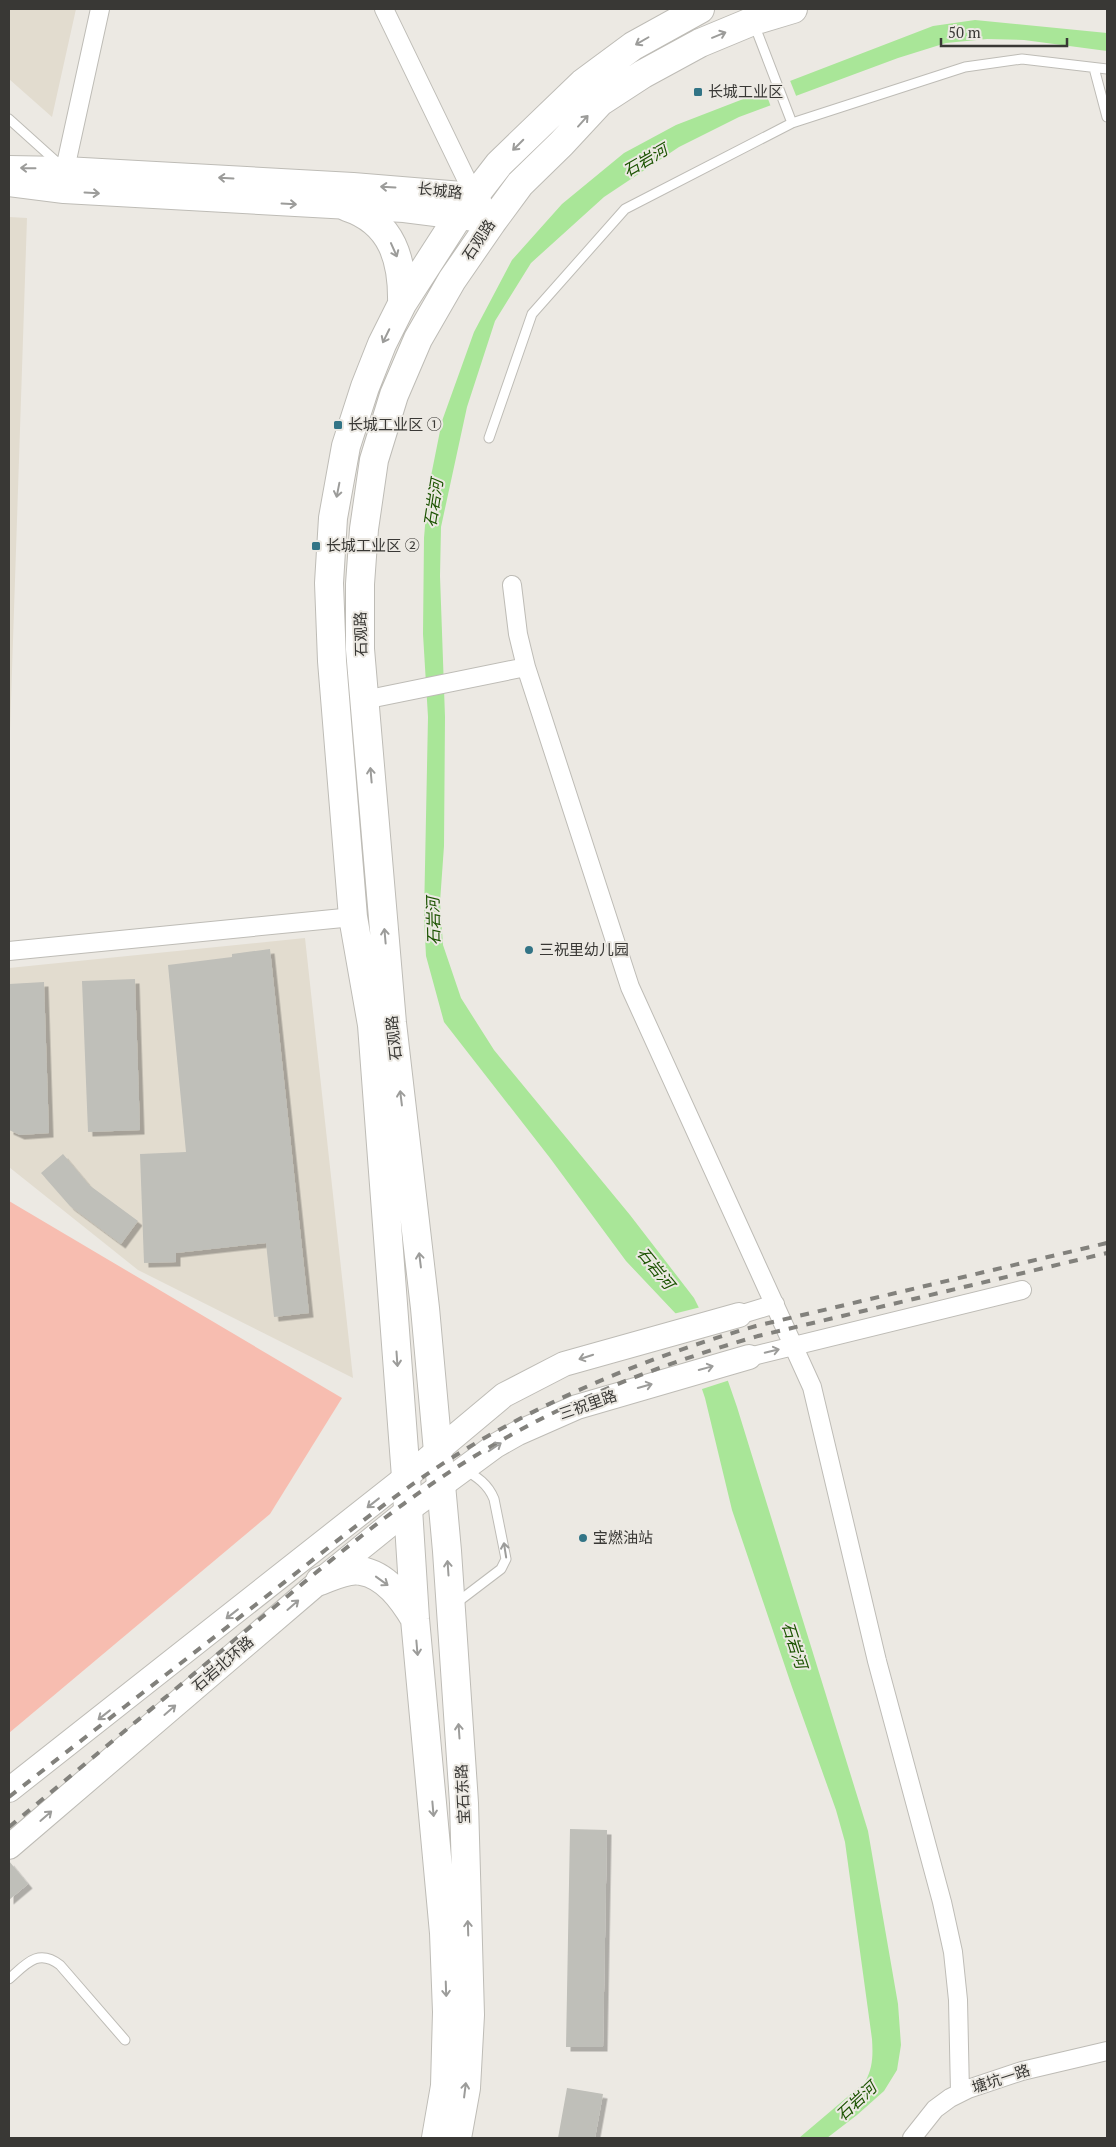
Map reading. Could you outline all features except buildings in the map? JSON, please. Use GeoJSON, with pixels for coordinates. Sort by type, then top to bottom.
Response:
{"type":"FeatureCollection","features":[{"type":"Feature","properties":{"kind":"main road","name":"石观路"},"geometry":{"type":"LineString","coordinates":[[406,1477],[372,1025],[353,917],[332,661],[330,583],[332,518],[346,446],[365,387],[382,344],[402,304],[458,217],[499,164],[583,83],[669,16],[700,9]]}},
{"type":"Feature","properties":{"kind":"main road","name":"石观路"},"geometry":{"type":"LineString","coordinates":[[450,1466],[425,1308],[392,1023],[360,649],[360,584],[364,529],[374,460],[394,396],[418,339],[452,280],[520,184],[600,102],[643,74],[700,43],[753,21],[793,9]]}},
{"type":"Feature","properties":{"kind":"main road"},"geometry":{"type":"LineString","coordinates":[[347,207],[360,211],[371,218],[382,228],[389,239],[397,255],[401,272],[402,304]]}},
{"type":"Feature","properties":{"kind":"main road","name":"宝石东路"},"geometry":{"type":"LineString","coordinates":[[450,1466],[451,1608],[464,1803],[470,2015],[466,2088],[457,2138]]}},
{"type":"Feature","properties":{"kind":"main road","name":"宝石东路"},"geometry":{"type":"LineString","coordinates":[[406,1477],[415,1619],[444,1933],[447,2012],[445,2086],[436,2138]]}},
{"type":"Feature","properties":{"kind":"main road"},"geometry":{"type":"LineString","coordinates":[[320,1581],[348,1571],[361,1570],[374,1575],[400,1596],[415,1619]]}},
{"type":"Feature","properties":{"kind":"street"},"geometry":{"type":"LineString","coordinates":[[64,180],[100,9]]}},
{"type":"Feature","properties":{"kind":"street"},"geometry":{"type":"LineString","coordinates":[[384,9],[474,195]]}},
{"type":"Feature","properties":{"kind":"street","name":"长城路"},"geometry":{"type":"LineString","coordinates":[[9,168],[64,180],[347,207],[404,210],[492,222]]}},
{"type":"Feature","properties":{"kind":"street","name":"长城路"},"geometry":{"type":"LineString","coordinates":[[9,184],[64,180],[399,188],[474,195],[492,222]]}},
{"type":"Feature","properties":{"kind":"street"},"geometry":{"type":"LineString","coordinates":[[512,585],[518,634],[526,667],[630,987],[812,1387],[877,1662],[951,1944],[958,2000],[960,2093]]}},
{"type":"Feature","properties":{"kind":"street"},"geometry":{"type":"LineString","coordinates":[[364,700],[526,667]]}},
{"type":"Feature","properties":{"kind":"street"},"geometry":{"type":"LineString","coordinates":[[9,951],[353,917]]}},
{"type":"Feature","properties":{"kind":"street"},"geometry":{"type":"LineString","coordinates":[[742,1358],[1022,1290]]}},
{"type":"Feature","properties":{"kind":"street"},"geometry":{"type":"LineString","coordinates":[[9,1790],[406,1477],[450,1466],[504,1395],[564,1364],[775,1304]]}},
{"type":"Feature","properties":{"kind":"street","name":"三祝里路"},"geometry":{"type":"LineString","coordinates":[[450,1466],[544,1420],[577,1407],[742,1358]]}},
{"type":"Feature","properties":{"kind":"street","name":"石岩北环路"},"geometry":{"type":"LineString","coordinates":[[9,1847],[320,1581],[408,1510],[450,1466]]}},
{"type":"Feature","properties":{"kind":"street","name":"塘坑一路"},"geometry":{"type":"LineString","coordinates":[[912,2138],[934,2109],[960,2093],[1022,2071],[1107,2051]]}},
{"type":"Feature","properties":{"kind":"lane"},"geometry":{"type":"LineString","coordinates":[[753,21],[792,123]]}},
{"type":"Feature","properties":{"kind":"lane"},"geometry":{"type":"LineString","coordinates":[[489,438],[532,314],[624,209],[792,123],[965,67],[1022,59],[1107,69]]}},
{"type":"Feature","properties":{"kind":"lane"},"geometry":{"type":"LineString","coordinates":[[1094,68],[1107,117]]}},
{"type":"Feature","properties":{"kind":"lane"},"geometry":{"type":"LineString","coordinates":[[9,119],[64,180]]}},
{"type":"Feature","properties":{"kind":"lane"},"geometry":{"type":"LineString","coordinates":[[450,1466],[484,1483],[490,1489],[494,1498],[506,1559],[501,1569],[451,1608]]}},
{"type":"Feature","properties":{"kind":"lane"},"geometry":{"type":"LineString","coordinates":[[9,1978],[34,1958],[54,1960],[125,2040]]}},
{"type":"Feature","properties":{"kind":"shaded area"},"geometry":{"type":"Polygon","coordinates":[[[9,9],[76,9],[52,117],[9,79],[9,9]]]}},
{"type":"Feature","properties":{"kind":"shaded area"},"geometry":{"type":"Polygon","coordinates":[[[9,217],[27,218],[9,761],[9,217]]]}},
{"type":"Feature","properties":{"kind":"shaded area"},"geometry":{"type":"Polygon","coordinates":[[[305,938],[353,1378],[138,1270],[9,1167],[9,968],[305,938]]]}},
{"type":"Feature","properties":{"kind":"shaded area"},"geometry":{"type":"Polygon","coordinates":[[[9,1201],[342,1398],[270,1514],[9,1733],[9,1201]]]}},
{"type":"Feature","properties":{"kind":"water","name":"石岩河"},"geometry":{"type":"Polygon","coordinates":[[[975,20],[1107,33],[1107,51],[1024,40],[987,39],[946,43],[898,58],[739,117],[679,147],[604,197],[531,263],[495,321],[467,407],[441,527],[440,576],[445,717],[444,846],[440,902],[443,945],[461,998],[494,1050],[630,1215],[694,1298],[711,1332],[737,1407],[868,1831],[898,2004],[901,2045],[897,2070],[884,2091],[827,2138],[799,2138],[865,2082],[870,2072],[872,2061],[872,2039],[845,1842],[836,1810],[732,1510],[705,1398],[677,1315],[626,1261],[550,1158],[444,1022],[426,956],[424,917],[428,717],[423,634],[424,538],[428,491],[442,421],[474,332],[512,260],[562,204],[624,153],[676,125],[933,26],[975,20]]]}},
{"type":"Feature","properties":{"kind":"pier"},"geometry":{"type":"Polygon","coordinates":[[[789,78],[797,98],[771,107],[764,88],[789,78]]]}},
{"type":"Feature","properties":{"kind":"pier"},"geometry":{"type":"Polygon","coordinates":[[[701,1307],[713,1331],[730,1380],[699,1390],[673,1314],[701,1307]]]}},
{"type":"Feature","properties":{"kind":"railway"},"geometry":{"type":"LineString","coordinates":[[9,1797],[406,1489],[488,1436],[553,1402],[652,1360],[756,1326],[1107,1243]]}},
{"type":"Feature","properties":{"kind":"railway"},"geometry":{"type":"LineString","coordinates":[[9,1827],[316,1572],[372,1528],[459,1466],[554,1412],[654,1370],[723,1346],[1107,1253]]}},
{"type":"Feature","properties":{"kind":"place","name":"长城工业区"},"geometry":{"type":"Point","coordinates":[698,92]}},
{"type":"Feature","properties":{"kind":"place","name":"长城工业区 ①"},"geometry":{"type":"Point","coordinates":[338,425]}},
{"type":"Feature","properties":{"kind":"place","name":"长城工业区 ②"},"geometry":{"type":"Point","coordinates":[316,546]}},
{"type":"Feature","properties":{"kind":"place","name":"三祝里幼儿园"},"geometry":{"type":"Point","coordinates":[529,950]}},
{"type":"Feature","properties":{"kind":"place","name":"宝燃油站"},"geometry":{"type":"Point","coordinates":[583,1538]}}]}
